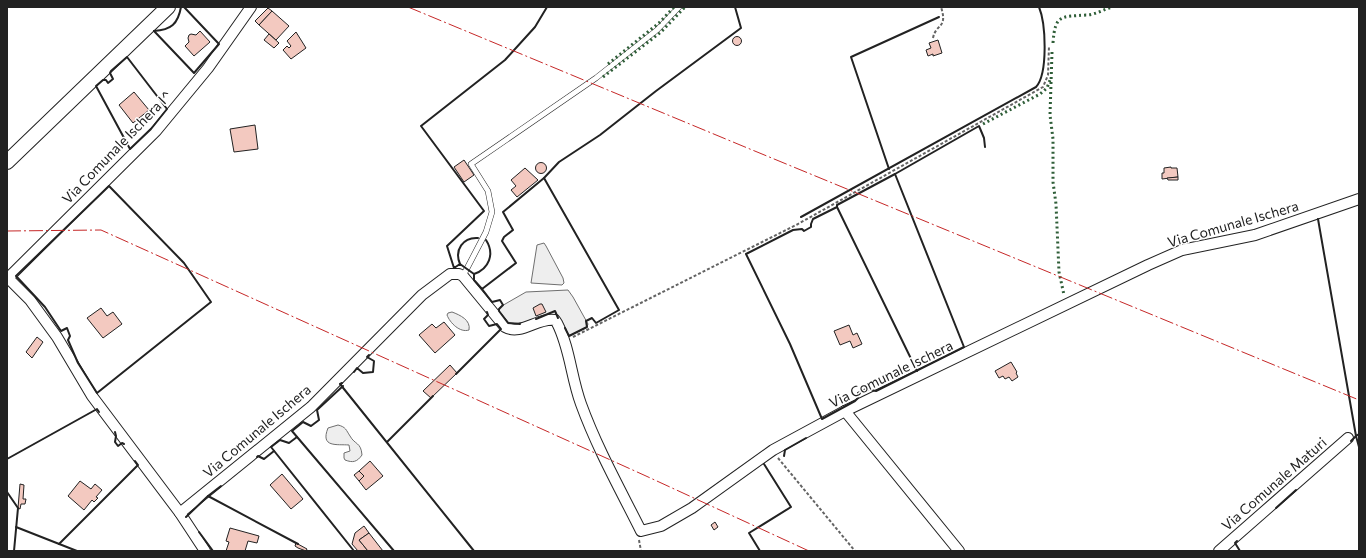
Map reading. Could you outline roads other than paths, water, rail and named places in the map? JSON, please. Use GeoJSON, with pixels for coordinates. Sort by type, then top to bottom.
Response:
{"type":"FeatureCollection","features":[{"type":"Feature","properties":{"kind":"main road"},"geometry":{"type":"LineString","coordinates":[[7,162],[168,7]]}},
{"type":"Feature","properties":{"kind":"street","name":"Via Comunale Ischera I^"},"geometry":{"type":"LineString","coordinates":[[8,279],[156,131],[208,68],[251,7]]}},
{"type":"Feature","properties":{"kind":"street","name":"Via Comunale Ischera"},"geometry":{"type":"LineString","coordinates":[[180,513],[312,407],[422,295],[450,274],[460,274],[463,276],[504,327],[509,329],[520,329],[548,320],[555,320],[565,341],[580,402],[591,431],[641,530],[661,526],[692,508],[773,450],[845,410],[1148,265],[1182,250],[1255,235],[1359,199]]}},
{"type":"Feature","properties":{"kind":"street"},"geometry":{"type":"LineString","coordinates":[[8,279],[34,306],[57,337],[92,396],[180,513],[205,551]]}},
{"type":"Feature","properties":{"kind":"street"},"geometry":{"type":"LineString","coordinates":[[845,410],[959,551]]}},
{"type":"Feature","properties":{"kind":"street","name":"Via Comunale Maturi"},"geometry":{"type":"LineString","coordinates":[[1219,551],[1348,438]]}},
{"type":"Feature","properties":{"kind":"lane"},"geometry":{"type":"LineString","coordinates":[[463,276],[486,232],[492,212],[488,191],[471,164],[596,78],[657,30],[679,7]]}}]}
